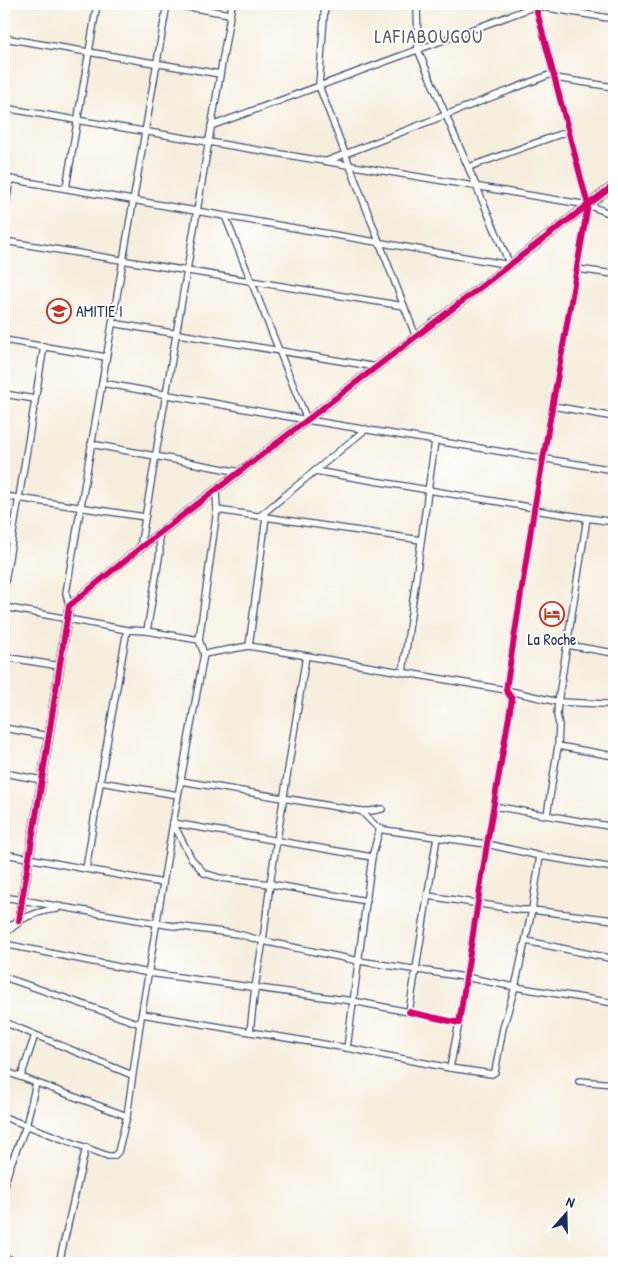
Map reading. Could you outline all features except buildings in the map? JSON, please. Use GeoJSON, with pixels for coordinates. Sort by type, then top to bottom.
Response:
{"type":"FeatureCollection","features":[{"type":"Feature","properties":{"kind":"street"},"geometry":{"type":"LineString","coordinates":[[66,188],[97,4]]}},
{"type":"Feature","properties":{"kind":"street"},"geometry":{"type":"LineString","coordinates":[[20,921],[28,858],[68,618],[69,606],[66,592],[156,63],[168,4],[230,14]]}},
{"type":"Feature","properties":{"kind":"street"},"geometry":{"type":"LineString","coordinates":[[140,548],[233,4]]}},
{"type":"Feature","properties":{"kind":"street"},"geometry":{"type":"LineString","coordinates":[[325,4],[319,86],[416,337]]}},
{"type":"Feature","properties":{"kind":"street"},"geometry":{"type":"LineString","coordinates":[[417,4],[418,50],[510,264]]}},
{"type":"Feature","properties":{"kind":"street"},"geometry":{"type":"LineString","coordinates":[[212,126],[536,5],[614,19]]}},
{"type":"Feature","properties":{"kind":"street"},"geometry":{"type":"LineString","coordinates":[[450,1068],[512,699],[506,690],[534,509],[588,205],[536,5]]}},
{"type":"Feature","properties":{"kind":"street"},"geometry":{"type":"LineString","coordinates":[[4,38],[220,74]]}},
{"type":"Feature","properties":{"kind":"street"},"geometry":{"type":"LineString","coordinates":[[327,162],[554,75],[614,87]]}},
{"type":"Feature","properties":{"kind":"street"},"geometry":{"type":"LineString","coordinates":[[4,108],[588,205],[614,215]]}},
{"type":"Feature","properties":{"kind":"street"},"geometry":{"type":"LineString","coordinates":[[469,167],[569,131]]}},
{"type":"Feature","properties":{"kind":"street"},"geometry":{"type":"LineString","coordinates":[[4,218],[7,178],[510,264]]}},
{"type":"Feature","properties":{"kind":"street"},"geometry":{"type":"LineString","coordinates":[[69,606],[140,548],[614,185]]}},
{"type":"Feature","properties":{"kind":"street"},"geometry":{"type":"LineString","coordinates":[[225,216],[307,420]]}},
{"type":"Feature","properties":{"kind":"street"},"geometry":{"type":"LineString","coordinates":[[4,241],[404,306]]}},
{"type":"Feature","properties":{"kind":"street"},"geometry":{"type":"LineString","coordinates":[[577,269],[614,274]]}},
{"type":"Feature","properties":{"kind":"street"},"geometry":{"type":"LineString","coordinates":[[112,323],[377,367]]}},
{"type":"Feature","properties":{"kind":"street"},"geometry":{"type":"LineString","coordinates":[[4,340],[106,357]]}},
{"type":"Feature","properties":{"kind":"street"},"geometry":{"type":"LineString","coordinates":[[4,588],[7,548],[19,498],[44,346]]}},
{"type":"Feature","properties":{"kind":"street"},"geometry":{"type":"LineString","coordinates":[[102,383],[307,420],[614,470]]}},
{"type":"Feature","properties":{"kind":"street"},"geometry":{"type":"LineString","coordinates":[[4,394],[35,399]]}},
{"type":"Feature","properties":{"kind":"street"},"geometry":{"type":"LineString","coordinates":[[552,406],[614,417]]}},
{"type":"Feature","properties":{"kind":"street"},"geometry":{"type":"LineString","coordinates":[[249,646],[263,516],[366,429]]}},
{"type":"Feature","properties":{"kind":"street"},"geometry":{"type":"LineString","coordinates":[[403,672],[436,441]]}},
{"type":"Feature","properties":{"kind":"street"},"geometry":{"type":"LineString","coordinates":[[91,444],[240,472]]}},
{"type":"Feature","properties":{"kind":"street"},"geometry":{"type":"LineString","coordinates":[[315,471],[614,522]]}},
{"type":"Feature","properties":{"kind":"street"},"geometry":{"type":"LineString","coordinates":[[4,1117],[108,1156],[116,1155],[127,1116],[173,824],[204,654],[199,640],[217,510],[216,490]]}},
{"type":"Feature","properties":{"kind":"street"},"geometry":{"type":"LineString","coordinates":[[4,496],[146,516]]}},
{"type":"Feature","properties":{"kind":"street"},"geometry":{"type":"LineString","coordinates":[[217,510],[421,540]]}},
{"type":"Feature","properties":{"kind":"street"},"geometry":{"type":"LineString","coordinates":[[547,815],[558,746],[558,702],[587,518]]}},
{"type":"Feature","properties":{"kind":"street"},"geometry":{"type":"LineString","coordinates":[[147,631],[160,552],[159,534]]}},
{"type":"Feature","properties":{"kind":"street"},"geometry":{"type":"LineString","coordinates":[[4,607],[127,630],[147,631],[199,640]]}},
{"type":"Feature","properties":{"kind":"street"},"geometry":{"type":"LineString","coordinates":[[86,869],[127,630]]}},
{"type":"Feature","properties":{"kind":"street"},"geometry":{"type":"LineString","coordinates":[[567,645],[614,653]]}},
{"type":"Feature","properties":{"kind":"street"},"geometry":{"type":"LineString","coordinates":[[204,654],[249,646],[506,690],[558,702],[614,706]]}},
{"type":"Feature","properties":{"kind":"street"},"geometry":{"type":"LineString","coordinates":[[250,1032],[276,842],[306,656]]}},
{"type":"Feature","properties":{"kind":"street"},"geometry":{"type":"LineString","coordinates":[[4,657],[60,666]]}},
{"type":"Feature","properties":{"kind":"street"},"geometry":{"type":"LineString","coordinates":[[4,728],[49,736]]}},
{"type":"Feature","properties":{"kind":"street"},"geometry":{"type":"LineString","coordinates":[[558,746],[614,756]]}},
{"type":"Feature","properties":{"kind":"street"},"geometry":{"type":"LineString","coordinates":[[4,773],[42,780]]}},
{"type":"Feature","properties":{"kind":"street"},"geometry":{"type":"LineString","coordinates":[[181,781],[361,811],[382,809]]}},
{"type":"Feature","properties":{"kind":"street"},"geometry":{"type":"LineString","coordinates":[[100,782],[178,795]]}},
{"type":"Feature","properties":{"kind":"street"},"geometry":{"type":"LineString","coordinates":[[493,806],[614,827]]}},
{"type":"Feature","properties":{"kind":"street"},"geometry":{"type":"LineString","coordinates":[[361,811],[376,826],[384,830],[487,844],[540,856],[614,868]]}},
{"type":"Feature","properties":{"kind":"street"},"geometry":{"type":"LineString","coordinates":[[173,824],[372,857]]}},
{"type":"Feature","properties":{"kind":"street"},"geometry":{"type":"LineString","coordinates":[[173,824],[191,858],[204,873],[220,878],[270,884],[367,901]]}},
{"type":"Feature","properties":{"kind":"street"},"geometry":{"type":"LineString","coordinates":[[347,1048],[372,857],[380,828]]}},
{"type":"Feature","properties":{"kind":"street"},"geometry":{"type":"LineString","coordinates":[[409,1012],[437,837]]}},
{"type":"Feature","properties":{"kind":"street"},"geometry":{"type":"LineString","coordinates":[[4,854],[164,883]]}},
{"type":"Feature","properties":{"kind":"street"},"geometry":{"type":"LineString","coordinates":[[142,1014],[492,1074],[495,1072],[503,1028],[526,941],[540,856]]}},
{"type":"Feature","properties":{"kind":"street"},"geometry":{"type":"LineString","coordinates":[[428,896],[520,910],[614,920]]}},
{"type":"Feature","properties":{"kind":"street"},"geometry":{"type":"LineString","coordinates":[[4,897],[157,924],[238,934],[359,961],[466,977],[614,1003]]}},
{"type":"Feature","properties":{"kind":"street"},"geometry":{"type":"LineString","coordinates":[[4,933],[33,914],[64,908]]}},
{"type":"Feature","properties":{"kind":"street"},"geometry":{"type":"LineString","coordinates":[[526,941],[614,957]]}},
{"type":"Feature","properties":{"kind":"street"},"geometry":{"type":"LineString","coordinates":[[4,944],[149,972],[353,1001],[459,1023]]}},
{"type":"Feature","properties":{"kind":"street"},"geometry":{"type":"LineString","coordinates":[[4,977],[140,1024]]}},
{"type":"Feature","properties":{"kind":"street"},"geometry":{"type":"LineString","coordinates":[[4,1022],[132,1075]]}},
{"type":"Feature","properties":{"kind":"street"},"geometry":{"type":"LineString","coordinates":[[21,1078],[35,1035]]}},
{"type":"Feature","properties":{"kind":"street"},"geometry":{"type":"LineString","coordinates":[[4,1071],[127,1116]]}},
{"type":"Feature","properties":{"kind":"street"},"geometry":{"type":"LineString","coordinates":[[579,1081],[614,1084]]}},
{"type":"Feature","properties":{"kind":"street"},"geometry":{"type":"LineString","coordinates":[[4,1186],[7,1165],[26,1126],[36,1083]]}},
{"type":"Feature","properties":{"kind":"street"},"geometry":{"type":"LineString","coordinates":[[59,1263],[86,1147]]}},
{"type":"Feature","properties":{"kind":"street"},"geometry":{"type":"LineString","coordinates":[[4,1257],[19,1263]]}},
{"type":"Feature","properties":{"kind":"cycle path"},"geometry":{"type":"LineString","coordinates":[[409,1012],[459,1023],[512,699],[506,690],[534,510],[588,205],[535,4]]}},
{"type":"Feature","properties":{"kind":"cycle path"},"geometry":{"type":"LineString","coordinates":[[19,921],[69,606],[140,548],[614,185]]}},
{"type":"Feature","properties":{"kind":"place","name":"AMITIE I"},"geometry":{"type":"Point","coordinates":[59,311]}},
{"type":"Feature","properties":{"kind":"place","name":"La Roche"},"geometry":{"type":"Point","coordinates":[552,614]}},
{"type":"Feature","properties":{"kind":"district","name":"LAFIABOUGOU"},"geometry":{"type":"Point","coordinates":[429,36]}}]}
